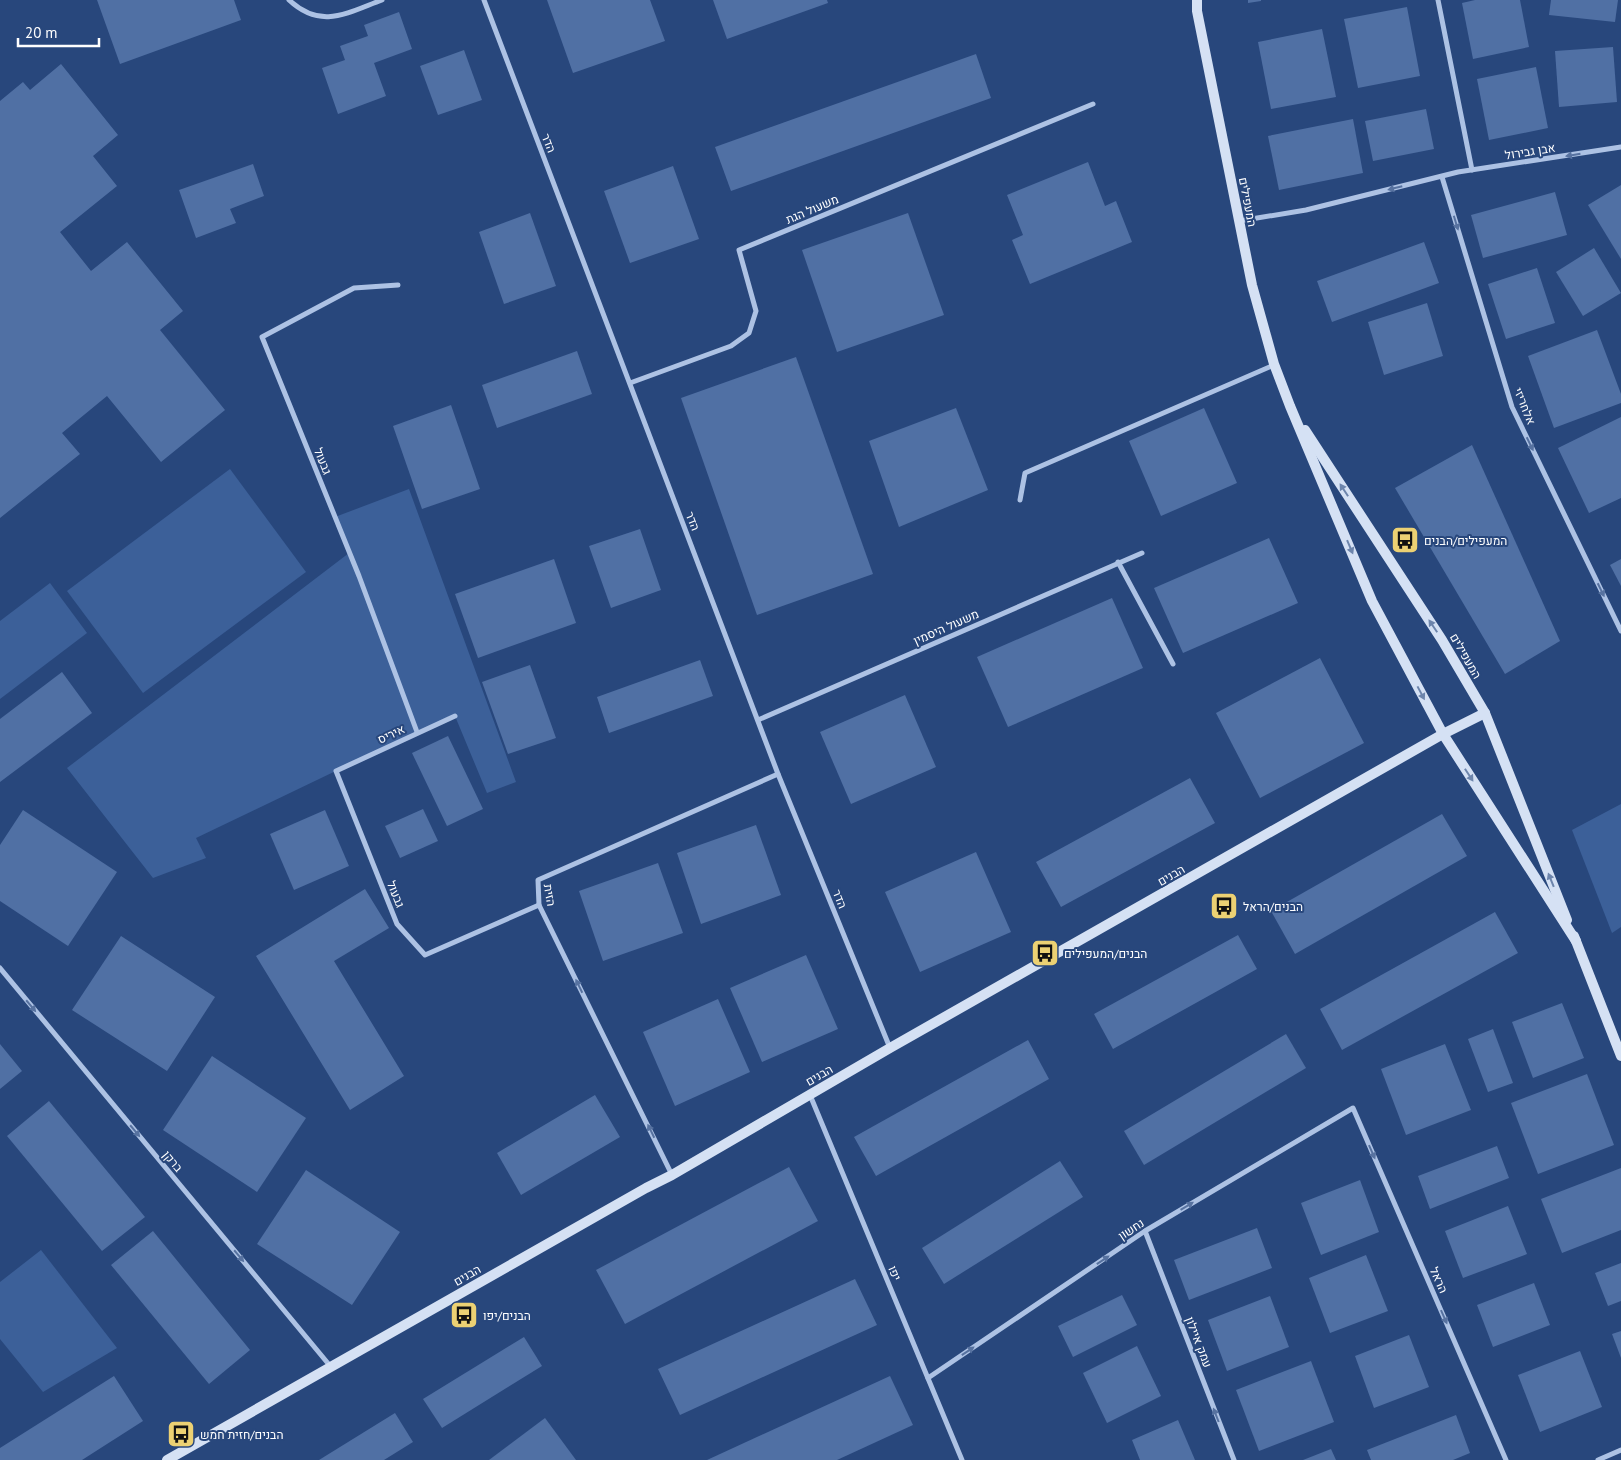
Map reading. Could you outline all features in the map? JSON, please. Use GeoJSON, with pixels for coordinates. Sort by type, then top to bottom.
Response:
{"type":"FeatureCollection","features":[{"type":"Feature","properties":{"kind":"street"},"geometry":{"type":"LineString","coordinates":[[289,0],[302,12],[322,17],[341,16],[382,0]]}},
{"type":"Feature","properties":{"kind":"street","name":"הדר"},"geometry":{"type":"LineString","coordinates":[[484,0],[778,774],[890,1048]]}},
{"type":"Feature","properties":{"kind":"street","name":"המעפילים"},"geometry":{"type":"LineString","coordinates":[[1197,0],[1197,11],[1252,285],[1274,364],[1290,406],[1372,601],[1443,734],[1576,942]]}},
{"type":"Feature","properties":{"kind":"street"},"geometry":{"type":"LineString","coordinates":[[1438,0],[1472,170]]}},
{"type":"Feature","properties":{"kind":"street","name":"משעול הגת"},"geometry":{"type":"LineString","coordinates":[[630,383],[731,346],[749,333],[756,311],[739,250],[1093,104]]}},
{"type":"Feature","properties":{"kind":"street","name":"אבן גבירול"},"geometry":{"type":"LineString","coordinates":[[1239,222],[1306,210],[1472,170],[1621,147]]}},
{"type":"Feature","properties":{"kind":"street","name":"אלחריזי"},"geometry":{"type":"LineString","coordinates":[[1442,177],[1512,407],[1621,631]]}},
{"type":"Feature","properties":{"kind":"street","name":"גבעול"},"geometry":{"type":"LineString","coordinates":[[398,285],[354,288],[262,337],[359,576],[417,732]]}},
{"type":"Feature","properties":{"kind":"street"},"geometry":{"type":"LineString","coordinates":[[1020,500],[1025,473],[1274,364]]}},
{"type":"Feature","properties":{"kind":"street","name":"המעפילים"},"geometry":{"type":"LineString","coordinates":[[1290,406],[1442,640],[1484,713],[1621,1056]]}},
{"type":"Feature","properties":{"kind":"street","name":"משעול היסמין"},"geometry":{"type":"LineString","coordinates":[[758,720],[1142,553]]}},
{"type":"Feature","properties":{"kind":"street"},"geometry":{"type":"LineString","coordinates":[[1118,562],[1173,664]]}},
{"type":"Feature","properties":{"kind":"street","name":"הבנים"},"geometry":{"type":"LineString","coordinates":[[167,1460],[672,1175],[890,1048],[1443,734],[1484,713]]}},
{"type":"Feature","properties":{"kind":"street","name":"איריס"},"geometry":{"type":"LineString","coordinates":[[336,771],[455,716]]}},
{"type":"Feature","properties":{"kind":"street","name":"גבעול"},"geometry":{"type":"LineString","coordinates":[[336,771],[397,924],[425,955],[539,905]]}},
{"type":"Feature","properties":{"kind":"street","name":"הזית"},"geometry":{"type":"LineString","coordinates":[[672,1175],[539,905],[538,880],[778,774]]}},
{"type":"Feature","properties":{"kind":"street","name":"ברקן"},"geometry":{"type":"LineString","coordinates":[[0,968],[331,1367]]}},
{"type":"Feature","properties":{"kind":"street","name":"יפו"},"geometry":{"type":"LineString","coordinates":[[810,1094],[962,1460]]}},
{"type":"Feature","properties":{"kind":"street","name":"נחשון"},"geometry":{"type":"LineString","coordinates":[[928,1378],[1145,1231],[1353,1108]]}},
{"type":"Feature","properties":{"kind":"street","name":"הראל"},"geometry":{"type":"LineString","coordinates":[[1353,1108],[1506,1460]]}},
{"type":"Feature","properties":{"kind":"street","name":"עמק איילון"},"geometry":{"type":"LineString","coordinates":[[1145,1231],[1234,1460]]}},
{"type":"Feature","properties":{"kind":"street"},"geometry":{"type":"LineString","coordinates":[[1598,1460],[1621,1450]]}},
{"type":"Feature","properties":{"kind":"shaded area"},"geometry":{"type":"Polygon","coordinates":[[[230,469],[306,572],[143,693],[67,591],[230,469]]]}},
{"type":"Feature","properties":{"kind":"shaded area"},"geometry":{"type":"Polygon","coordinates":[[[409,489],[516,782],[487,793],[455,716],[417,732],[196,838],[206,858],[153,878],[67,768],[349,553],[335,517],[409,489]]]}},
{"type":"Feature","properties":{"kind":"shaded area"},"geometry":{"type":"Polygon","coordinates":[[[50,583],[87,633],[0,699],[0,621],[50,583]]]}},
{"type":"Feature","properties":{"kind":"shaded area"},"geometry":{"type":"Polygon","coordinates":[[[1621,804],[1621,927],[1612,933],[1572,830],[1621,804]]]}},
{"type":"Feature","properties":{"kind":"shaded area"},"geometry":{"type":"Polygon","coordinates":[[[41,1250],[117,1348],[43,1392],[0,1339],[0,1282],[41,1250]]]}},
{"type":"Feature","properties":{"kind":"building"},"geometry":{"type":"Polygon","coordinates":[[[97,0],[234,0],[241,20],[120,64],[97,0]]]}},
{"type":"Feature","properties":{"kind":"building"},"geometry":{"type":"Polygon","coordinates":[[[547,0],[650,0],[665,41],[573,73],[547,0]]]}},
{"type":"Feature","properties":{"kind":"building"},"geometry":{"type":"Polygon","coordinates":[[[713,0],[827,0],[828,3],[727,39],[713,0]]]}},
{"type":"Feature","properties":{"kind":"building"},"geometry":{"type":"Polygon","coordinates":[[[1248,0],[1261,0],[1261,1],[1248,3],[1248,0]]]}},
{"type":"Feature","properties":{"kind":"building"},"geometry":{"type":"Polygon","coordinates":[[[1475,0],[1520,0],[1529,47],[1473,59],[1462,3],[1475,0]]]}},
{"type":"Feature","properties":{"kind":"building"},"geometry":{"type":"Polygon","coordinates":[[[1551,0],[1618,0],[1615,22],[1549,15],[1551,0]]]}},
{"type":"Feature","properties":{"kind":"building"},"geometry":{"type":"Polygon","coordinates":[[[1407,7],[1420,76],[1358,88],[1344,19],[1407,7]]]}},
{"type":"Feature","properties":{"kind":"building"},"geometry":{"type":"Polygon","coordinates":[[[399,12],[412,49],[374,63],[386,96],[338,114],[322,68],[345,60],[340,46],[368,36],[364,25],[399,12]]]}},
{"type":"Feature","properties":{"kind":"building"},"geometry":{"type":"Polygon","coordinates":[[[1322,29],[1336,97],[1271,109],[1258,42],[1322,29]]]}},
{"type":"Feature","properties":{"kind":"building"},"geometry":{"type":"Polygon","coordinates":[[[1613,47],[1617,102],[1559,107],[1555,51],[1613,47]]]}},
{"type":"Feature","properties":{"kind":"building"},"geometry":{"type":"Polygon","coordinates":[[[464,50],[482,100],[438,115],[420,66],[464,50]]]}},
{"type":"Feature","properties":{"kind":"building"},"geometry":{"type":"Polygon","coordinates":[[[976,54],[991,98],[731,191],[715,147],[976,54]]]}},
{"type":"Feature","properties":{"kind":"building"},"geometry":{"type":"Polygon","coordinates":[[[61,64],[118,135],[93,156],[117,186],[60,232],[91,271],[127,242],[183,311],[160,330],[225,410],[161,462],[107,396],[62,433],[80,454],[0,518],[0,101],[23,82],[30,90],[61,64]]]}},
{"type":"Feature","properties":{"kind":"building"},"geometry":{"type":"Polygon","coordinates":[[[1536,67],[1548,128],[1489,140],[1477,79],[1536,67]]]}},
{"type":"Feature","properties":{"kind":"building"},"geometry":{"type":"Polygon","coordinates":[[[1426,109],[1434,149],[1373,161],[1365,121],[1426,109]]]}},
{"type":"Feature","properties":{"kind":"building"},"geometry":{"type":"Polygon","coordinates":[[[1353,119],[1363,173],[1279,190],[1268,136],[1353,119]]]}},
{"type":"Feature","properties":{"kind":"building"},"geometry":{"type":"Polygon","coordinates":[[[1088,162],[1105,206],[1116,201],[1132,242],[1030,284],[1012,240],[1023,235],[1007,195],[1088,162]]]}},
{"type":"Feature","properties":{"kind":"building"},"geometry":{"type":"Polygon","coordinates":[[[253,164],[264,196],[230,209],[236,223],[196,238],[179,190],[253,164]]]}},
{"type":"Feature","properties":{"kind":"building"},"geometry":{"type":"Polygon","coordinates":[[[673,166],[699,239],[630,263],[604,191],[673,166]]]}},
{"type":"Feature","properties":{"kind":"building"},"geometry":{"type":"Polygon","coordinates":[[[1621,185],[1621,259],[1588,205],[1621,185]]]}},
{"type":"Feature","properties":{"kind":"building"},"geometry":{"type":"Polygon","coordinates":[[[1555,192],[1567,235],[1483,258],[1471,215],[1555,192]]]}},
{"type":"Feature","properties":{"kind":"building"},"geometry":{"type":"Polygon","coordinates":[[[530,213],[556,286],[504,304],[479,232],[530,213]]]}},
{"type":"Feature","properties":{"kind":"building"},"geometry":{"type":"Polygon","coordinates":[[[908,213],[944,315],[837,352],[802,250],[908,213]]]}},
{"type":"Feature","properties":{"kind":"building"},"geometry":{"type":"Polygon","coordinates":[[[1424,242],[1439,283],[1332,322],[1317,281],[1424,242]]]}},
{"type":"Feature","properties":{"kind":"building"},"geometry":{"type":"Polygon","coordinates":[[[1594,248],[1621,293],[1583,316],[1556,272],[1594,248]]]}},
{"type":"Feature","properties":{"kind":"building"},"geometry":{"type":"Polygon","coordinates":[[[1537,268],[1555,323],[1506,339],[1488,284],[1537,268]]]}},
{"type":"Feature","properties":{"kind":"building"},"geometry":{"type":"Polygon","coordinates":[[[1427,303],[1443,356],[1384,375],[1368,322],[1427,303]]]}},
{"type":"Feature","properties":{"kind":"building"},"geometry":{"type":"Polygon","coordinates":[[[1597,330],[1621,394],[1621,403],[1554,428],[1528,356],[1597,330]]]}},
{"type":"Feature","properties":{"kind":"building"},"geometry":{"type":"Polygon","coordinates":[[[577,351],[592,394],[497,428],[482,385],[577,351]]]}},
{"type":"Feature","properties":{"kind":"building"},"geometry":{"type":"Polygon","coordinates":[[[796,357],[873,574],[757,615],[681,398],[796,357]]]}},
{"type":"Feature","properties":{"kind":"building"},"geometry":{"type":"Polygon","coordinates":[[[451,405],[480,489],[422,509],[393,426],[451,405]]]}},
{"type":"Feature","properties":{"kind":"building"},"geometry":{"type":"Polygon","coordinates":[[[956,408],[988,490],[899,527],[869,441],[956,408]]]}},
{"type":"Feature","properties":{"kind":"building"},"geometry":{"type":"Polygon","coordinates":[[[1204,408],[1237,483],[1161,516],[1129,441],[1204,408]]]}},
{"type":"Feature","properties":{"kind":"building"},"geometry":{"type":"Polygon","coordinates":[[[1621,417],[1621,498],[1589,513],[1558,448],[1621,417]]]}},
{"type":"Feature","properties":{"kind":"building"},"geometry":{"type":"Polygon","coordinates":[[[1472,445],[1560,641],[1505,674],[1395,488],[1472,445]]]}},
{"type":"Feature","properties":{"kind":"building"},"geometry":{"type":"Polygon","coordinates":[[[640,529],[661,590],[611,608],[589,546],[640,529]]]}},
{"type":"Feature","properties":{"kind":"building"},"geometry":{"type":"Polygon","coordinates":[[[1269,538],[1298,603],[1183,653],[1154,588],[1269,538]]]}},
{"type":"Feature","properties":{"kind":"building"},"geometry":{"type":"Polygon","coordinates":[[[554,559],[576,623],[478,658],[455,594],[554,559]]]}},
{"type":"Feature","properties":{"kind":"building"},"geometry":{"type":"Polygon","coordinates":[[[1621,559],[1621,586],[1610,565],[1621,559]]]}},
{"type":"Feature","properties":{"kind":"building"},"geometry":{"type":"Polygon","coordinates":[[[1112,598],[1143,668],[1008,727],[977,657],[1112,598]]]}},
{"type":"Feature","properties":{"kind":"building"},"geometry":{"type":"Polygon","coordinates":[[[1320,658],[1364,743],[1260,798],[1216,713],[1320,658]]]}},
{"type":"Feature","properties":{"kind":"building"},"geometry":{"type":"Polygon","coordinates":[[[700,660],[713,696],[609,733],[597,697],[700,660]]]}},
{"type":"Feature","properties":{"kind":"building"},"geometry":{"type":"Polygon","coordinates":[[[530,665],[556,738],[508,754],[482,682],[530,665]]]}},
{"type":"Feature","properties":{"kind":"building"},"geometry":{"type":"Polygon","coordinates":[[[62,672],[92,713],[0,782],[0,719],[62,672]]]}},
{"type":"Feature","properties":{"kind":"building"},"geometry":{"type":"Polygon","coordinates":[[[905,695],[936,767],[851,804],[820,732],[905,695]]]}},
{"type":"Feature","properties":{"kind":"building"},"geometry":{"type":"Polygon","coordinates":[[[448,736],[483,809],[447,826],[412,753],[448,736]]]}},
{"type":"Feature","properties":{"kind":"building"},"geometry":{"type":"Polygon","coordinates":[[[1190,778],[1215,823],[1061,907],[1036,862],[1190,778]]]}},
{"type":"Feature","properties":{"kind":"building"},"geometry":{"type":"Polygon","coordinates":[[[423,809],[438,841],[400,858],[385,826],[423,809]]]}},
{"type":"Feature","properties":{"kind":"building"},"geometry":{"type":"Polygon","coordinates":[[[23,810],[117,872],[68,946],[0,901],[0,845],[23,810]]]}},
{"type":"Feature","properties":{"kind":"building"},"geometry":{"type":"Polygon","coordinates":[[[325,810],[349,866],[294,890],[270,834],[325,810]]]}},
{"type":"Feature","properties":{"kind":"building"},"geometry":{"type":"Polygon","coordinates":[[[1442,814],[1467,856],[1295,954],[1271,911],[1442,814]]]}},
{"type":"Feature","properties":{"kind":"building"},"geometry":{"type":"Polygon","coordinates":[[[756,825],[781,895],[701,924],[677,853],[756,825]]]}},
{"type":"Feature","properties":{"kind":"building"},"geometry":{"type":"Polygon","coordinates":[[[976,852],[1011,932],[920,972],[885,892],[976,852]]]}},
{"type":"Feature","properties":{"kind":"building"},"geometry":{"type":"Polygon","coordinates":[[[658,863],[683,933],[603,961],[579,891],[658,863]]]}},
{"type":"Feature","properties":{"kind":"building"},"geometry":{"type":"Polygon","coordinates":[[[365,889],[389,928],[334,961],[404,1076],[350,1110],[256,956],[365,889]]]}},
{"type":"Feature","properties":{"kind":"building"},"geometry":{"type":"Polygon","coordinates":[[[1495,912],[1518,953],[1342,1050],[1320,1009],[1495,912]]]}},
{"type":"Feature","properties":{"kind":"building"},"geometry":{"type":"Polygon","coordinates":[[[1238,935],[1257,969],[1113,1049],[1094,1014],[1238,935]]]}},
{"type":"Feature","properties":{"kind":"building"},"geometry":{"type":"Polygon","coordinates":[[[121,936],[215,997],[167,1071],[72,1010],[121,936]]]}},
{"type":"Feature","properties":{"kind":"building"},"geometry":{"type":"Polygon","coordinates":[[[806,955],[838,1029],[762,1062],[730,988],[806,955]]]}},
{"type":"Feature","properties":{"kind":"building"},"geometry":{"type":"Polygon","coordinates":[[[718,999],[750,1072],[675,1106],[643,1032],[718,999]]]}},
{"type":"Feature","properties":{"kind":"building"},"geometry":{"type":"Polygon","coordinates":[[[1562,1003],[1584,1058],[1533,1078],[1512,1022],[1562,1003]]]}},
{"type":"Feature","properties":{"kind":"building"},"geometry":{"type":"Polygon","coordinates":[[[1493,1029],[1513,1083],[1488,1092],[1468,1039],[1493,1029]]]}},
{"type":"Feature","properties":{"kind":"building"},"geometry":{"type":"Polygon","coordinates":[[[1286,1034],[1306,1068],[1144,1165],[1124,1131],[1286,1034]]]}},
{"type":"Feature","properties":{"kind":"building"},"geometry":{"type":"Polygon","coordinates":[[[1028,1040],[1049,1079],[876,1176],[854,1137],[1028,1040]]]}},
{"type":"Feature","properties":{"kind":"building"},"geometry":{"type":"Polygon","coordinates":[[[0,1044],[22,1071],[0,1089],[0,1044]]]}},
{"type":"Feature","properties":{"kind":"building"},"geometry":{"type":"Polygon","coordinates":[[[1445,1044],[1471,1110],[1406,1135],[1381,1069],[1445,1044]]]}},
{"type":"Feature","properties":{"kind":"building"},"geometry":{"type":"Polygon","coordinates":[[[212,1056],[306,1118],[257,1192],[163,1130],[212,1056]]]}},
{"type":"Feature","properties":{"kind":"building"},"geometry":{"type":"Polygon","coordinates":[[[1587,1074],[1614,1145],[1538,1174],[1511,1103],[1587,1074]]]}},
{"type":"Feature","properties":{"kind":"building"},"geometry":{"type":"Polygon","coordinates":[[[595,1095],[620,1137],[521,1195],[497,1153],[595,1095]]]}},
{"type":"Feature","properties":{"kind":"building"},"geometry":{"type":"Polygon","coordinates":[[[49,1101],[145,1217],[102,1251],[7,1136],[49,1101]]]}},
{"type":"Feature","properties":{"kind":"building"},"geometry":{"type":"Polygon","coordinates":[[[1497,1146],[1509,1178],[1430,1209],[1418,1176],[1497,1146]]]}},
{"type":"Feature","properties":{"kind":"building"},"geometry":{"type":"Polygon","coordinates":[[[1060,1161],[1083,1197],[944,1284],[922,1248],[1060,1161]]]}},
{"type":"Feature","properties":{"kind":"building"},"geometry":{"type":"Polygon","coordinates":[[[789,1167],[818,1221],[625,1324],[596,1270],[789,1167]]]}},
{"type":"Feature","properties":{"kind":"building"},"geometry":{"type":"Polygon","coordinates":[[[1621,1168],[1621,1230],[1562,1253],[1541,1199],[1621,1168]]]}},
{"type":"Feature","properties":{"kind":"building"},"geometry":{"type":"Polygon","coordinates":[[[306,1170],[400,1232],[352,1305],[257,1244],[306,1170]]]}},
{"type":"Feature","properties":{"kind":"building"},"geometry":{"type":"Polygon","coordinates":[[[1360,1180],[1379,1232],[1321,1255],[1301,1203],[1360,1180]]]}},
{"type":"Feature","properties":{"kind":"building"},"geometry":{"type":"Polygon","coordinates":[[[1508,1206],[1527,1254],[1463,1278],[1445,1231],[1508,1206]]]}},
{"type":"Feature","properties":{"kind":"building"},"geometry":{"type":"Polygon","coordinates":[[[1257,1228],[1272,1268],[1189,1300],[1174,1260],[1257,1228]]]}},
{"type":"Feature","properties":{"kind":"building"},"geometry":{"type":"Polygon","coordinates":[[[153,1231],[250,1350],[209,1384],[111,1265],[153,1231]]]}},
{"type":"Feature","properties":{"kind":"building"},"geometry":{"type":"Polygon","coordinates":[[[1366,1255],[1388,1311],[1330,1333],[1309,1278],[1366,1255]]]}},
{"type":"Feature","properties":{"kind":"building"},"geometry":{"type":"Polygon","coordinates":[[[1621,1263],[1621,1301],[1608,1306],[1595,1273],[1621,1263]]]}},
{"type":"Feature","properties":{"kind":"building"},"geometry":{"type":"Polygon","coordinates":[[[855,1279],[877,1325],[680,1415],[658,1369],[855,1279]]]}},
{"type":"Feature","properties":{"kind":"building"},"geometry":{"type":"Polygon","coordinates":[[[1534,1283],[1550,1325],[1493,1347],[1477,1305],[1534,1283]]]}},
{"type":"Feature","properties":{"kind":"building"},"geometry":{"type":"Polygon","coordinates":[[[1122,1295],[1137,1325],[1073,1357],[1058,1326],[1122,1295]]]}},
{"type":"Feature","properties":{"kind":"building"},"geometry":{"type":"Polygon","coordinates":[[[1270,1296],[1289,1347],[1227,1371],[1208,1320],[1270,1296]]]}},
{"type":"Feature","properties":{"kind":"building"},"geometry":{"type":"Polygon","coordinates":[[[1621,1331],[1621,1358],[1612,1334],[1621,1331]]]}},
{"type":"Feature","properties":{"kind":"building"},"geometry":{"type":"Polygon","coordinates":[[[1409,1335],[1429,1387],[1374,1408],[1355,1356],[1409,1335]]]}},
{"type":"Feature","properties":{"kind":"building"},"geometry":{"type":"Polygon","coordinates":[[[524,1337],[542,1366],[442,1428],[423,1399],[524,1337]]]}},
{"type":"Feature","properties":{"kind":"building"},"geometry":{"type":"Polygon","coordinates":[[[1137,1346],[1161,1396],[1107,1423],[1083,1373],[1137,1346]]]}},
{"type":"Feature","properties":{"kind":"building"},"geometry":{"type":"Polygon","coordinates":[[[1580,1351],[1602,1407],[1540,1432],[1518,1375],[1580,1351]]]}},
{"type":"Feature","properties":{"kind":"building"},"geometry":{"type":"Polygon","coordinates":[[[1311,1361],[1334,1422],[1259,1451],[1236,1390],[1311,1361]]]}},
{"type":"Feature","properties":{"kind":"building"},"geometry":{"type":"Polygon","coordinates":[[[114,1376],[143,1421],[82,1460],[0,1460],[0,1448],[114,1376]]]}},
{"type":"Feature","properties":{"kind":"building"},"geometry":{"type":"Polygon","coordinates":[[[890,1376],[913,1425],[837,1460],[707,1460],[890,1376]]]}},
{"type":"Feature","properties":{"kind":"building"},"geometry":{"type":"Polygon","coordinates":[[[395,1413],[413,1442],[384,1460],[319,1460],[395,1413]]]}},
{"type":"Feature","properties":{"kind":"building"},"geometry":{"type":"Polygon","coordinates":[[[1456,1415],[1470,1453],[1453,1460],[1371,1460],[1367,1450],[1456,1415]]]}},
{"type":"Feature","properties":{"kind":"building"},"geometry":{"type":"Polygon","coordinates":[[[545,1418],[576,1460],[489,1460],[545,1418]]]}},
{"type":"Feature","properties":{"kind":"building"},"geometry":{"type":"Polygon","coordinates":[[[1178,1420],[1195,1460],[1140,1460],[1132,1440],[1178,1420]]]}},
{"type":"Feature","properties":{"kind":"building"},"geometry":{"type":"Polygon","coordinates":[[[1331,1449],[1336,1460],[1303,1460],[1331,1449]]]}},
{"type":"Feature","properties":{"kind":"place","name":"המעפילים/הבנים"},"geometry":{"type":"Point","coordinates":[1405,540]}},
{"type":"Feature","properties":{"kind":"place","name":"הבנים/הראל"},"geometry":{"type":"Point","coordinates":[1224,906]}},
{"type":"Feature","properties":{"kind":"place","name":"הבנים/המעפילים"},"geometry":{"type":"Point","coordinates":[1045,953]}},
{"type":"Feature","properties":{"kind":"place","name":"הבנים/יפו"},"geometry":{"type":"Point","coordinates":[464,1315]}},
{"type":"Feature","properties":{"kind":"place","name":"הבנים/חזית חמש"},"geometry":{"type":"Point","coordinates":[181,1434]}}]}
